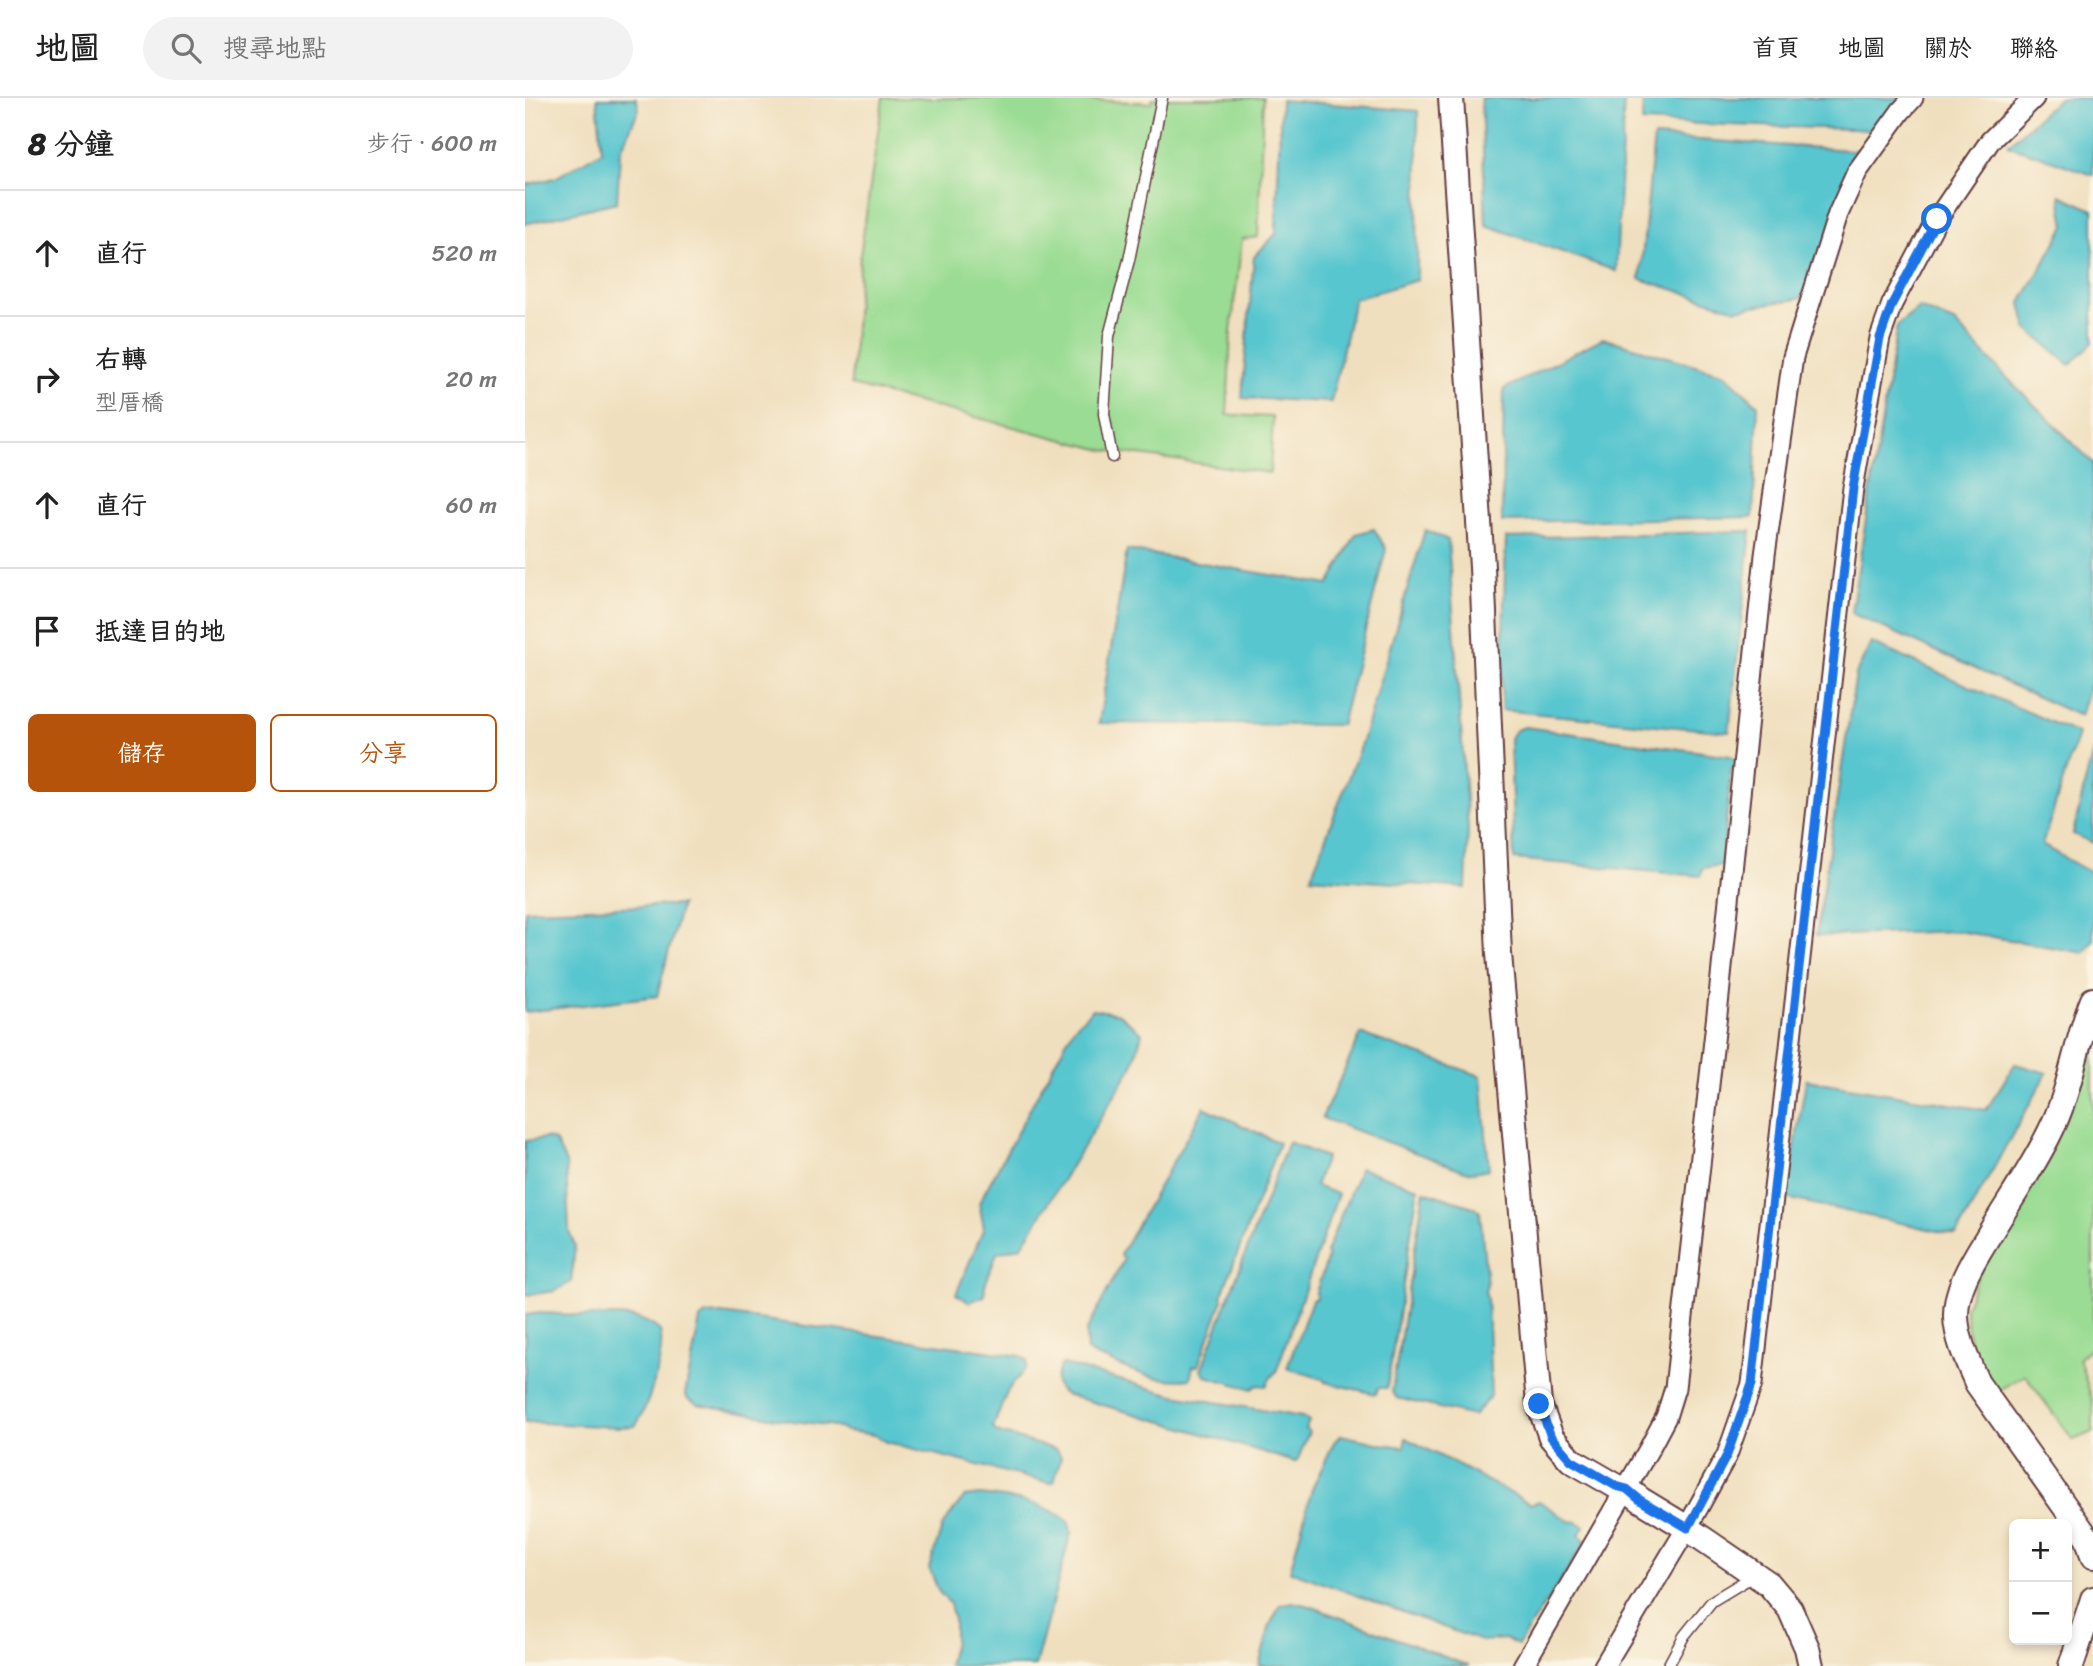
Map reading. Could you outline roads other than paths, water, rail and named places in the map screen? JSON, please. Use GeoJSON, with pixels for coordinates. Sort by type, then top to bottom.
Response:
{"type":"FeatureCollection","features":[{"type":"Feature","properties":{"kind":"street"},"geometry":{"type":"LineString","coordinates":[[1451,98],[1482,567],[1499,954],[1539,1404],[1551,1437],[1571,1460],[1684,1525],[1769,1584],[1790,1609],[1807,1648],[1811,1666]]}},
{"type":"Feature","properties":{"kind":"street"},"geometry":{"type":"LineString","coordinates":[[1523,1666],[1634,1495],[1675,1388],[1765,555],[1793,356],[1838,214],[1857,172],[1913,98]]}},
{"type":"Feature","properties":{"kind":"street"},"geometry":{"type":"LineString","coordinates":[[1604,1666],[1727,1455],[1752,1384],[1853,488],[1880,338],[1892,304],[1937,219],[1990,141],[2034,98]]}},
{"type":"Feature","properties":{"kind":"street"},"geometry":{"type":"LineString","coordinates":[[2093,1000],[2050,1132],[1969,1268],[1959,1296],[1956,1315],[1959,1335],[1977,1383],[2088,1539],[2093,1556]]}},
{"type":"Feature","properties":{"kind":"street"},"geometry":{"type":"LineString","coordinates":[[2071,1666],[2093,1599]]}},
{"type":"Feature","properties":{"kind":"lane"},"geometry":{"type":"LineString","coordinates":[[1112,457],[1104,414],[1109,336],[1129,260],[1162,98]]}},
{"type":"Feature","properties":{"kind":"lane"},"geometry":{"type":"LineString","coordinates":[[1668,1666],[1684,1636],[1712,1601],[1755,1575]]}},
{"type":"Feature","properties":{"kind":"water"},"geometry":{"type":"Polygon","coordinates":[[[597,98],[636,98],[639,109],[620,152],[617,202],[525,224],[525,185],[555,178],[602,151],[597,98]]]}},
{"type":"Feature","properties":{"kind":"water"},"geometry":{"type":"Polygon","coordinates":[[[1481,98],[1624,98],[1616,271],[1486,225],[1481,98]]]}},
{"type":"Feature","properties":{"kind":"water"},"geometry":{"type":"Polygon","coordinates":[[[1643,98],[1906,98],[1882,130],[1642,122],[1643,98]]]}},
{"type":"Feature","properties":{"kind":"water"},"geometry":{"type":"Polygon","coordinates":[[[2059,98],[2093,98],[2093,175],[2008,145],[2059,98]]]}},
{"type":"Feature","properties":{"kind":"water"},"geometry":{"type":"Polygon","coordinates":[[[1281,100],[1418,111],[1417,280],[1354,299],[1331,402],[1242,398],[1254,257],[1276,234],[1281,100]]]}},
{"type":"Feature","properties":{"kind":"water"},"geometry":{"type":"Polygon","coordinates":[[[1654,137],[1866,151],[1802,298],[1736,309],[1640,279],[1654,137]]]}},
{"type":"Feature","properties":{"kind":"water"},"geometry":{"type":"Polygon","coordinates":[[[2060,195],[2093,210],[2093,342],[2070,365],[2027,329],[2021,303],[2065,226],[2060,195]]]}},
{"type":"Feature","properties":{"kind":"water"},"geometry":{"type":"Polygon","coordinates":[[[1919,308],[1954,322],[2093,463],[2093,673],[2080,716],[1851,613],[1897,326],[1919,308]]]}},
{"type":"Feature","properties":{"kind":"water"},"geometry":{"type":"Polygon","coordinates":[[[1603,338],[1725,374],[1758,405],[1753,517],[1502,522],[1504,389],[1603,338]]]}},
{"type":"Feature","properties":{"kind":"water"},"geometry":{"type":"Polygon","coordinates":[[[1374,529],[1386,549],[1341,725],[1099,723],[1127,550],[1329,585],[1356,534],[1374,529]]]}},
{"type":"Feature","properties":{"kind":"water"},"geometry":{"type":"Polygon","coordinates":[[[1425,530],[1448,540],[1468,829],[1466,888],[1311,877],[1361,744],[1425,530]]]}},
{"type":"Feature","properties":{"kind":"water"},"geometry":{"type":"Polygon","coordinates":[[[1751,531],[1729,732],[1501,710],[1506,538],[1751,531]]]}},
{"type":"Feature","properties":{"kind":"water"},"geometry":{"type":"Polygon","coordinates":[[[1871,643],[2078,734],[2042,845],[2093,874],[2093,940],[2084,953],[1958,931],[1816,936],[1856,674],[1871,643]]]}},
{"type":"Feature","properties":{"kind":"water"},"geometry":{"type":"Polygon","coordinates":[[[1525,727],[1730,756],[1741,761],[1731,770],[1722,865],[1703,868],[1700,876],[1514,859],[1510,739],[1512,734],[1525,727]]]}},
{"type":"Feature","properties":{"kind":"water"},"geometry":{"type":"Polygon","coordinates":[[[2093,750],[2093,843],[2073,834],[2093,750]]]}},
{"type":"Feature","properties":{"kind":"water"},"geometry":{"type":"Polygon","coordinates":[[[681,905],[657,996],[525,1012],[525,910],[681,905]]]}},
{"type":"Feature","properties":{"kind":"water"},"geometry":{"type":"Polygon","coordinates":[[[1093,1009],[1119,1014],[1142,1033],[1133,1065],[1022,1246],[997,1253],[985,1285],[984,1296],[970,1302],[956,1294],[984,1228],[979,1203],[1074,1027],[1093,1009]]]}},
{"type":"Feature","properties":{"kind":"water"},"geometry":{"type":"Polygon","coordinates":[[[1361,1034],[1481,1076],[1489,1169],[1465,1171],[1322,1118],[1361,1034]]]}},
{"type":"Feature","properties":{"kind":"water"},"geometry":{"type":"Polygon","coordinates":[[[2015,1064],[2047,1073],[1956,1235],[1786,1198],[1806,1080],[1986,1110],[2015,1064]]]}},
{"type":"Feature","properties":{"kind":"water"},"geometry":{"type":"Polygon","coordinates":[[[1204,1107],[1279,1143],[1198,1366],[1193,1366],[1190,1379],[1158,1378],[1091,1354],[1087,1350],[1086,1332],[1124,1259],[1120,1255],[1204,1107]]]}},
{"type":"Feature","properties":{"kind":"water"},"geometry":{"type":"Polygon","coordinates":[[[546,1138],[555,1141],[566,1163],[569,1231],[575,1247],[571,1282],[555,1291],[525,1295],[525,1141],[546,1138]]]}},
{"type":"Feature","properties":{"kind":"water"},"geometry":{"type":"Polygon","coordinates":[[[1288,1142],[1326,1157],[1315,1186],[1338,1194],[1276,1372],[1266,1386],[1257,1385],[1252,1389],[1205,1376],[1201,1370],[1288,1142]]]}},
{"type":"Feature","properties":{"kind":"water"},"geometry":{"type":"Polygon","coordinates":[[[1360,1168],[1418,1188],[1387,1388],[1378,1388],[1376,1394],[1325,1382],[1323,1379],[1287,1368],[1312,1300],[1317,1298],[1316,1292],[1328,1257],[1326,1253],[1360,1168]]]}},
{"type":"Feature","properties":{"kind":"water"},"geometry":{"type":"Polygon","coordinates":[[[1424,1191],[1476,1208],[1480,1212],[1487,1285],[1485,1291],[1491,1396],[1473,1416],[1397,1398],[1392,1392],[1424,1191]]]}},
{"type":"Feature","properties":{"kind":"water"},"geometry":{"type":"Polygon","coordinates":[[[539,1313],[623,1316],[642,1320],[660,1331],[660,1353],[655,1380],[635,1426],[525,1422],[525,1315],[539,1313]]]}},
{"type":"Feature","properties":{"kind":"water"},"geometry":{"type":"Polygon","coordinates":[[[722,1314],[1021,1356],[1027,1360],[1027,1367],[1008,1390],[993,1427],[996,1432],[1057,1450],[1061,1457],[1054,1482],[1049,1483],[887,1442],[874,1435],[829,1425],[697,1404],[685,1394],[700,1319],[706,1315],[722,1314]]]}},
{"type":"Feature","properties":{"kind":"water"},"geometry":{"type":"Polygon","coordinates":[[[1062,1364],[1174,1395],[1302,1417],[1309,1421],[1306,1429],[1309,1432],[1295,1462],[1064,1394],[1056,1380],[1062,1364]]]}},
{"type":"Feature","properties":{"kind":"water"},"geometry":{"type":"Polygon","coordinates":[[[1341,1435],[1404,1447],[1406,1438],[1531,1504],[1539,1501],[1569,1521],[1584,1526],[1579,1535],[1586,1541],[1518,1645],[1505,1639],[1481,1641],[1290,1571],[1312,1489],[1334,1442],[1341,1435]]]}},
{"type":"Feature","properties":{"kind":"water"},"geometry":{"type":"Polygon","coordinates":[[[980,1495],[1038,1505],[1069,1522],[1071,1533],[1035,1666],[948,1666],[954,1641],[954,1620],[950,1604],[939,1592],[929,1568],[943,1525],[964,1497],[980,1495]]]}},
{"type":"Feature","properties":{"kind":"water"},"geometry":{"type":"Polygon","coordinates":[[[1292,1602],[1310,1606],[1469,1666],[1259,1666],[1270,1625],[1280,1605],[1292,1602]]]}}]}
